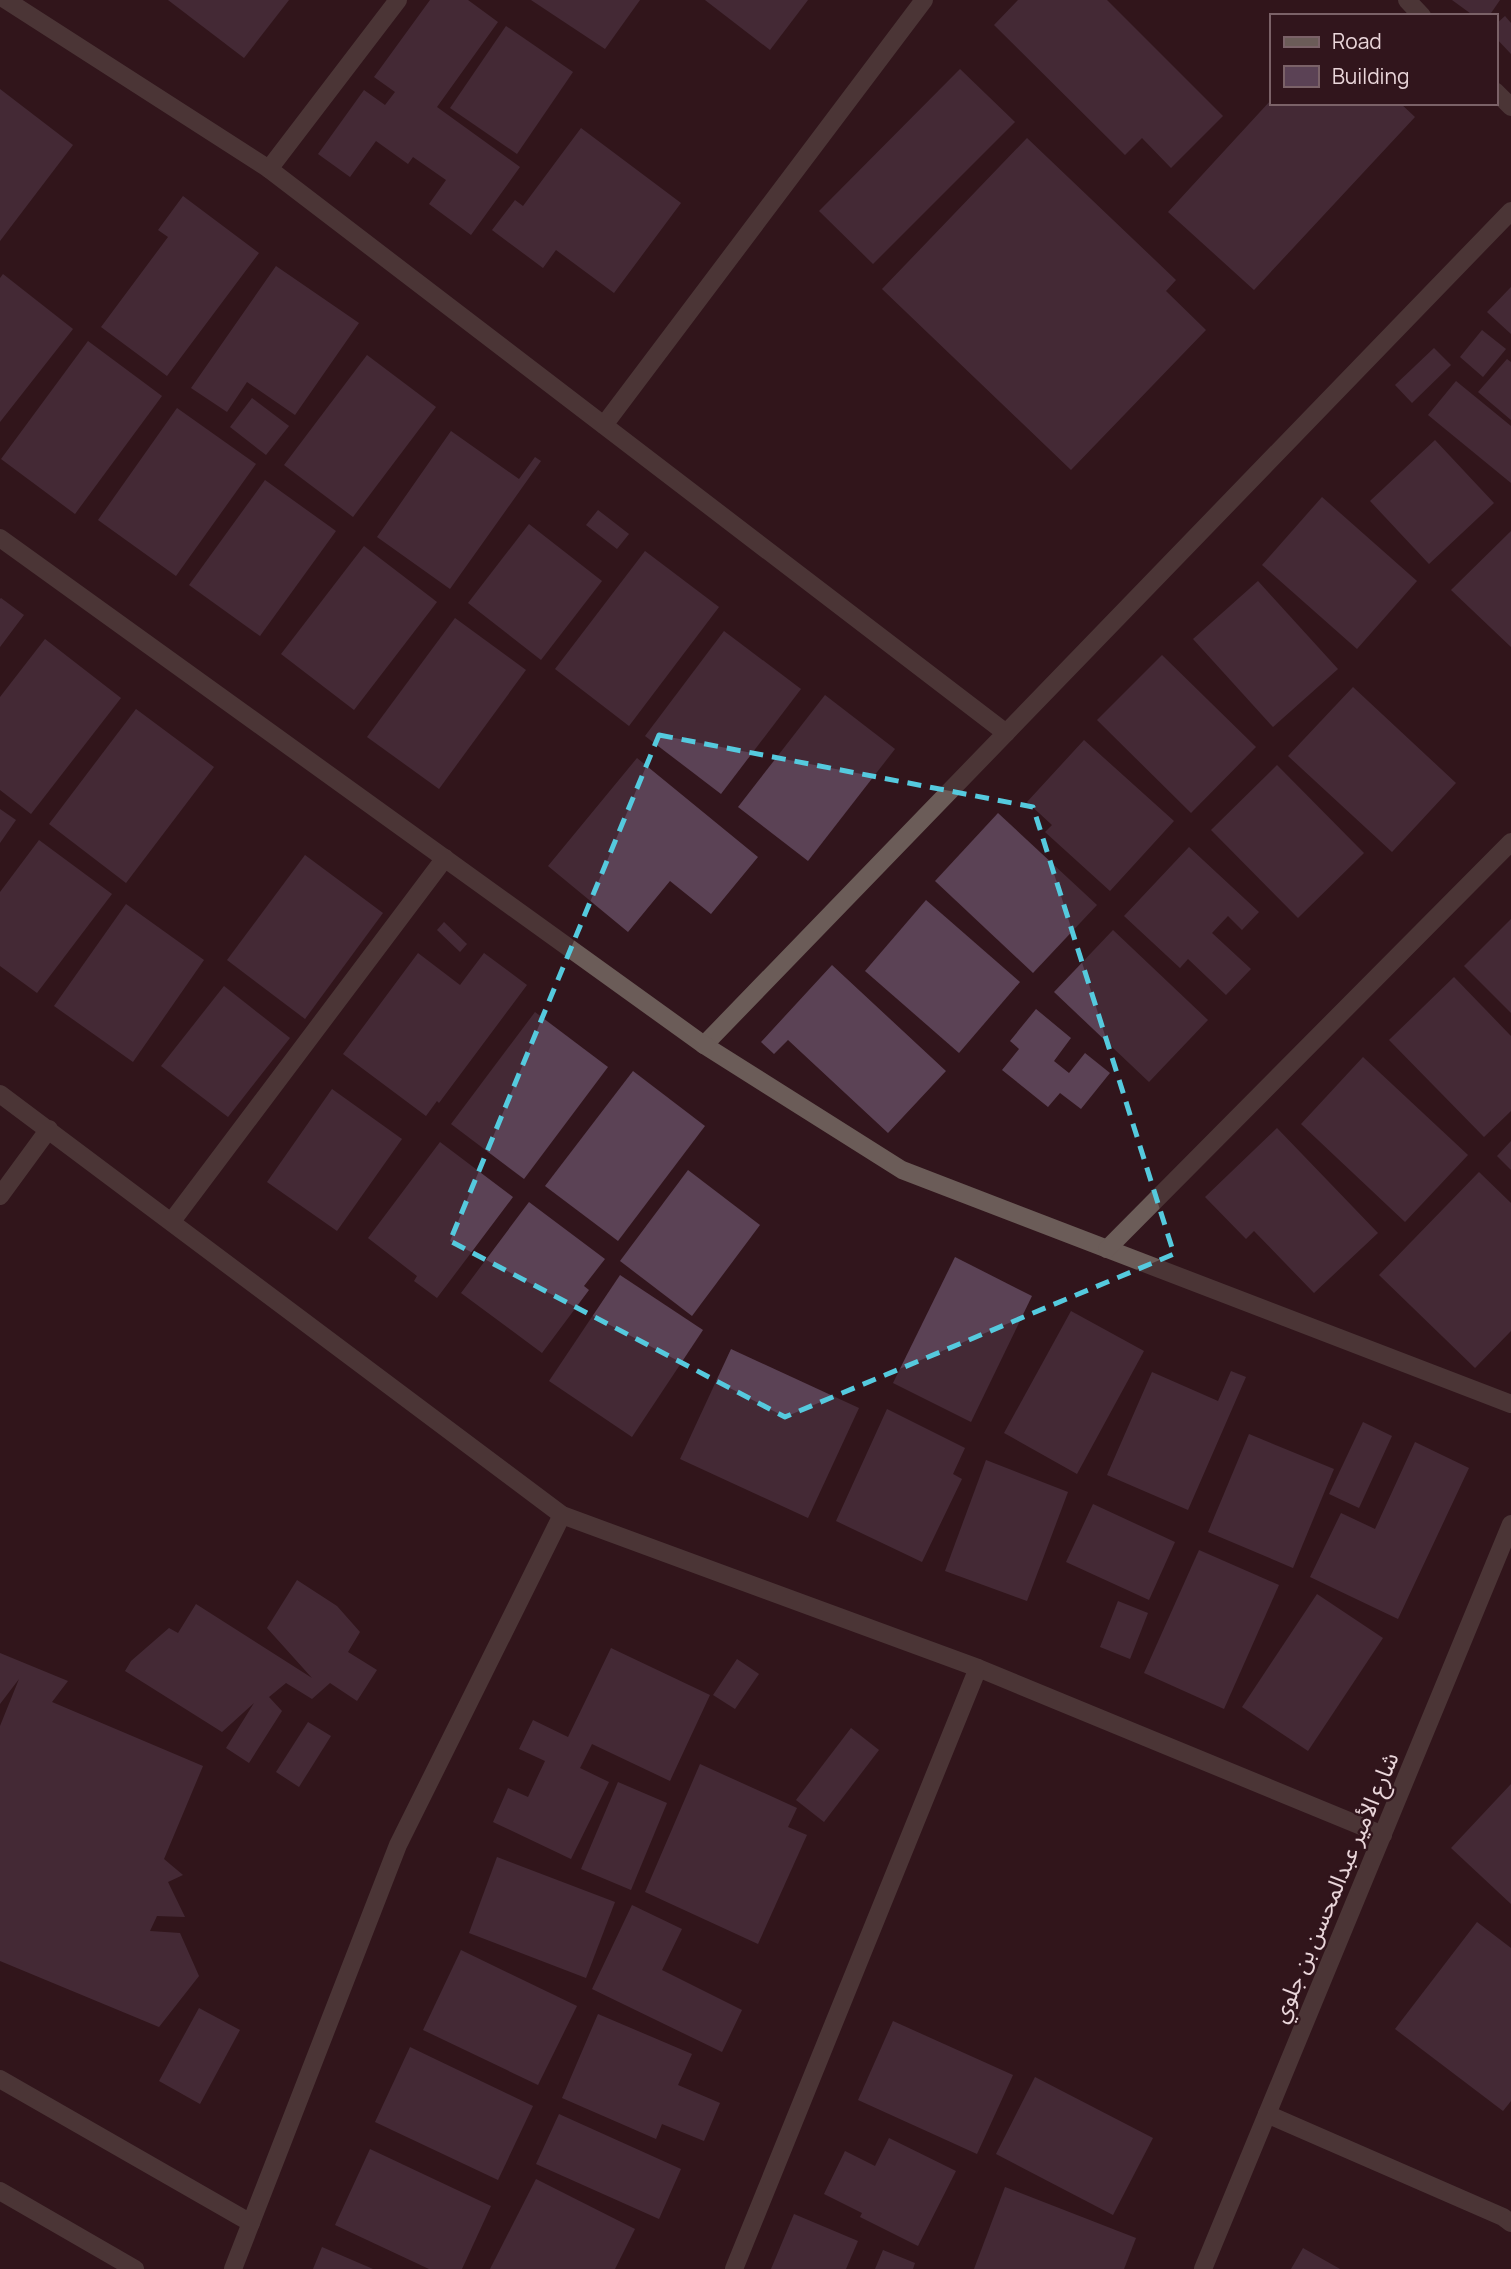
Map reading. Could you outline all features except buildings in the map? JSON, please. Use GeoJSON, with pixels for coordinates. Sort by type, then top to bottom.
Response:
{"type":"FeatureCollection","features":[{"type":"Feature","properties":{"kind":"street"},"geometry":{"type":"LineString","coordinates":[[6,0],[269,169],[1006,733]]}},
{"type":"Feature","properties":{"kind":"street"},"geometry":{"type":"LineString","coordinates":[[269,169],[398,0]]}},
{"type":"Feature","properties":{"kind":"street"},"geometry":{"type":"LineString","coordinates":[[604,425],[924,0]]}},
{"type":"Feature","properties":{"kind":"street"},"geometry":{"type":"LineString","coordinates":[[1407,0],[1420,14]]}},
{"type":"Feature","properties":{"kind":"street"},"geometry":{"type":"LineString","coordinates":[[1497,93],[1511,107]]}},
{"type":"Feature","properties":{"kind":"street"},"geometry":{"type":"LineString","coordinates":[[704,1045],[1511,211]]}},
{"type":"Feature","properties":{"kind":"street"},"geometry":{"type":"LineString","coordinates":[[0,538],[704,1045],[902,1170],[1511,1404]]}},
{"type":"Feature","properties":{"kind":"street"},"geometry":{"type":"LineString","coordinates":[[1107,1249],[1511,842]]}},
{"type":"Feature","properties":{"kind":"street"},"geometry":{"type":"LineString","coordinates":[[172,1221],[445,858]]}},
{"type":"Feature","properties":{"kind":"street"},"geometry":{"type":"LineString","coordinates":[[0,1094],[562,1515],[978,1668],[1382,1835]]}},
{"type":"Feature","properties":{"kind":"street"},"geometry":{"type":"LineString","coordinates":[[0,1196],[49,1129]]}},
{"type":"Feature","properties":{"kind":"street"},"geometry":{"type":"LineString","coordinates":[[233,2269],[398,1844],[562,1515]]}},
{"type":"Feature","properties":{"kind":"street","name":"شارع الأمير عبدالمحسن بن جلوي"},"geometry":{"type":"LineString","coordinates":[[1203,2269],[1510,1530]]}},
{"type":"Feature","properties":{"kind":"street"},"geometry":{"type":"LineString","coordinates":[[734,2269],[978,1668]]}},
{"type":"Feature","properties":{"kind":"street"},"geometry":{"type":"LineString","coordinates":[[0,2079],[251,2223]]}},
{"type":"Feature","properties":{"kind":"street"},"geometry":{"type":"LineString","coordinates":[[1267,2114],[1503,2217],[1511,2223]]}},
{"type":"Feature","properties":{"kind":"street"},"geometry":{"type":"LineString","coordinates":[[0,2191],[135,2269]]}},
{"type":"Feature","properties":{"kind":"highlighted area"},"geometry":{"type":"Polygon","coordinates":[[[659,735],[1033,807],[1174,1254],[785,1417],[450,1241],[659,735]]]}}]}
